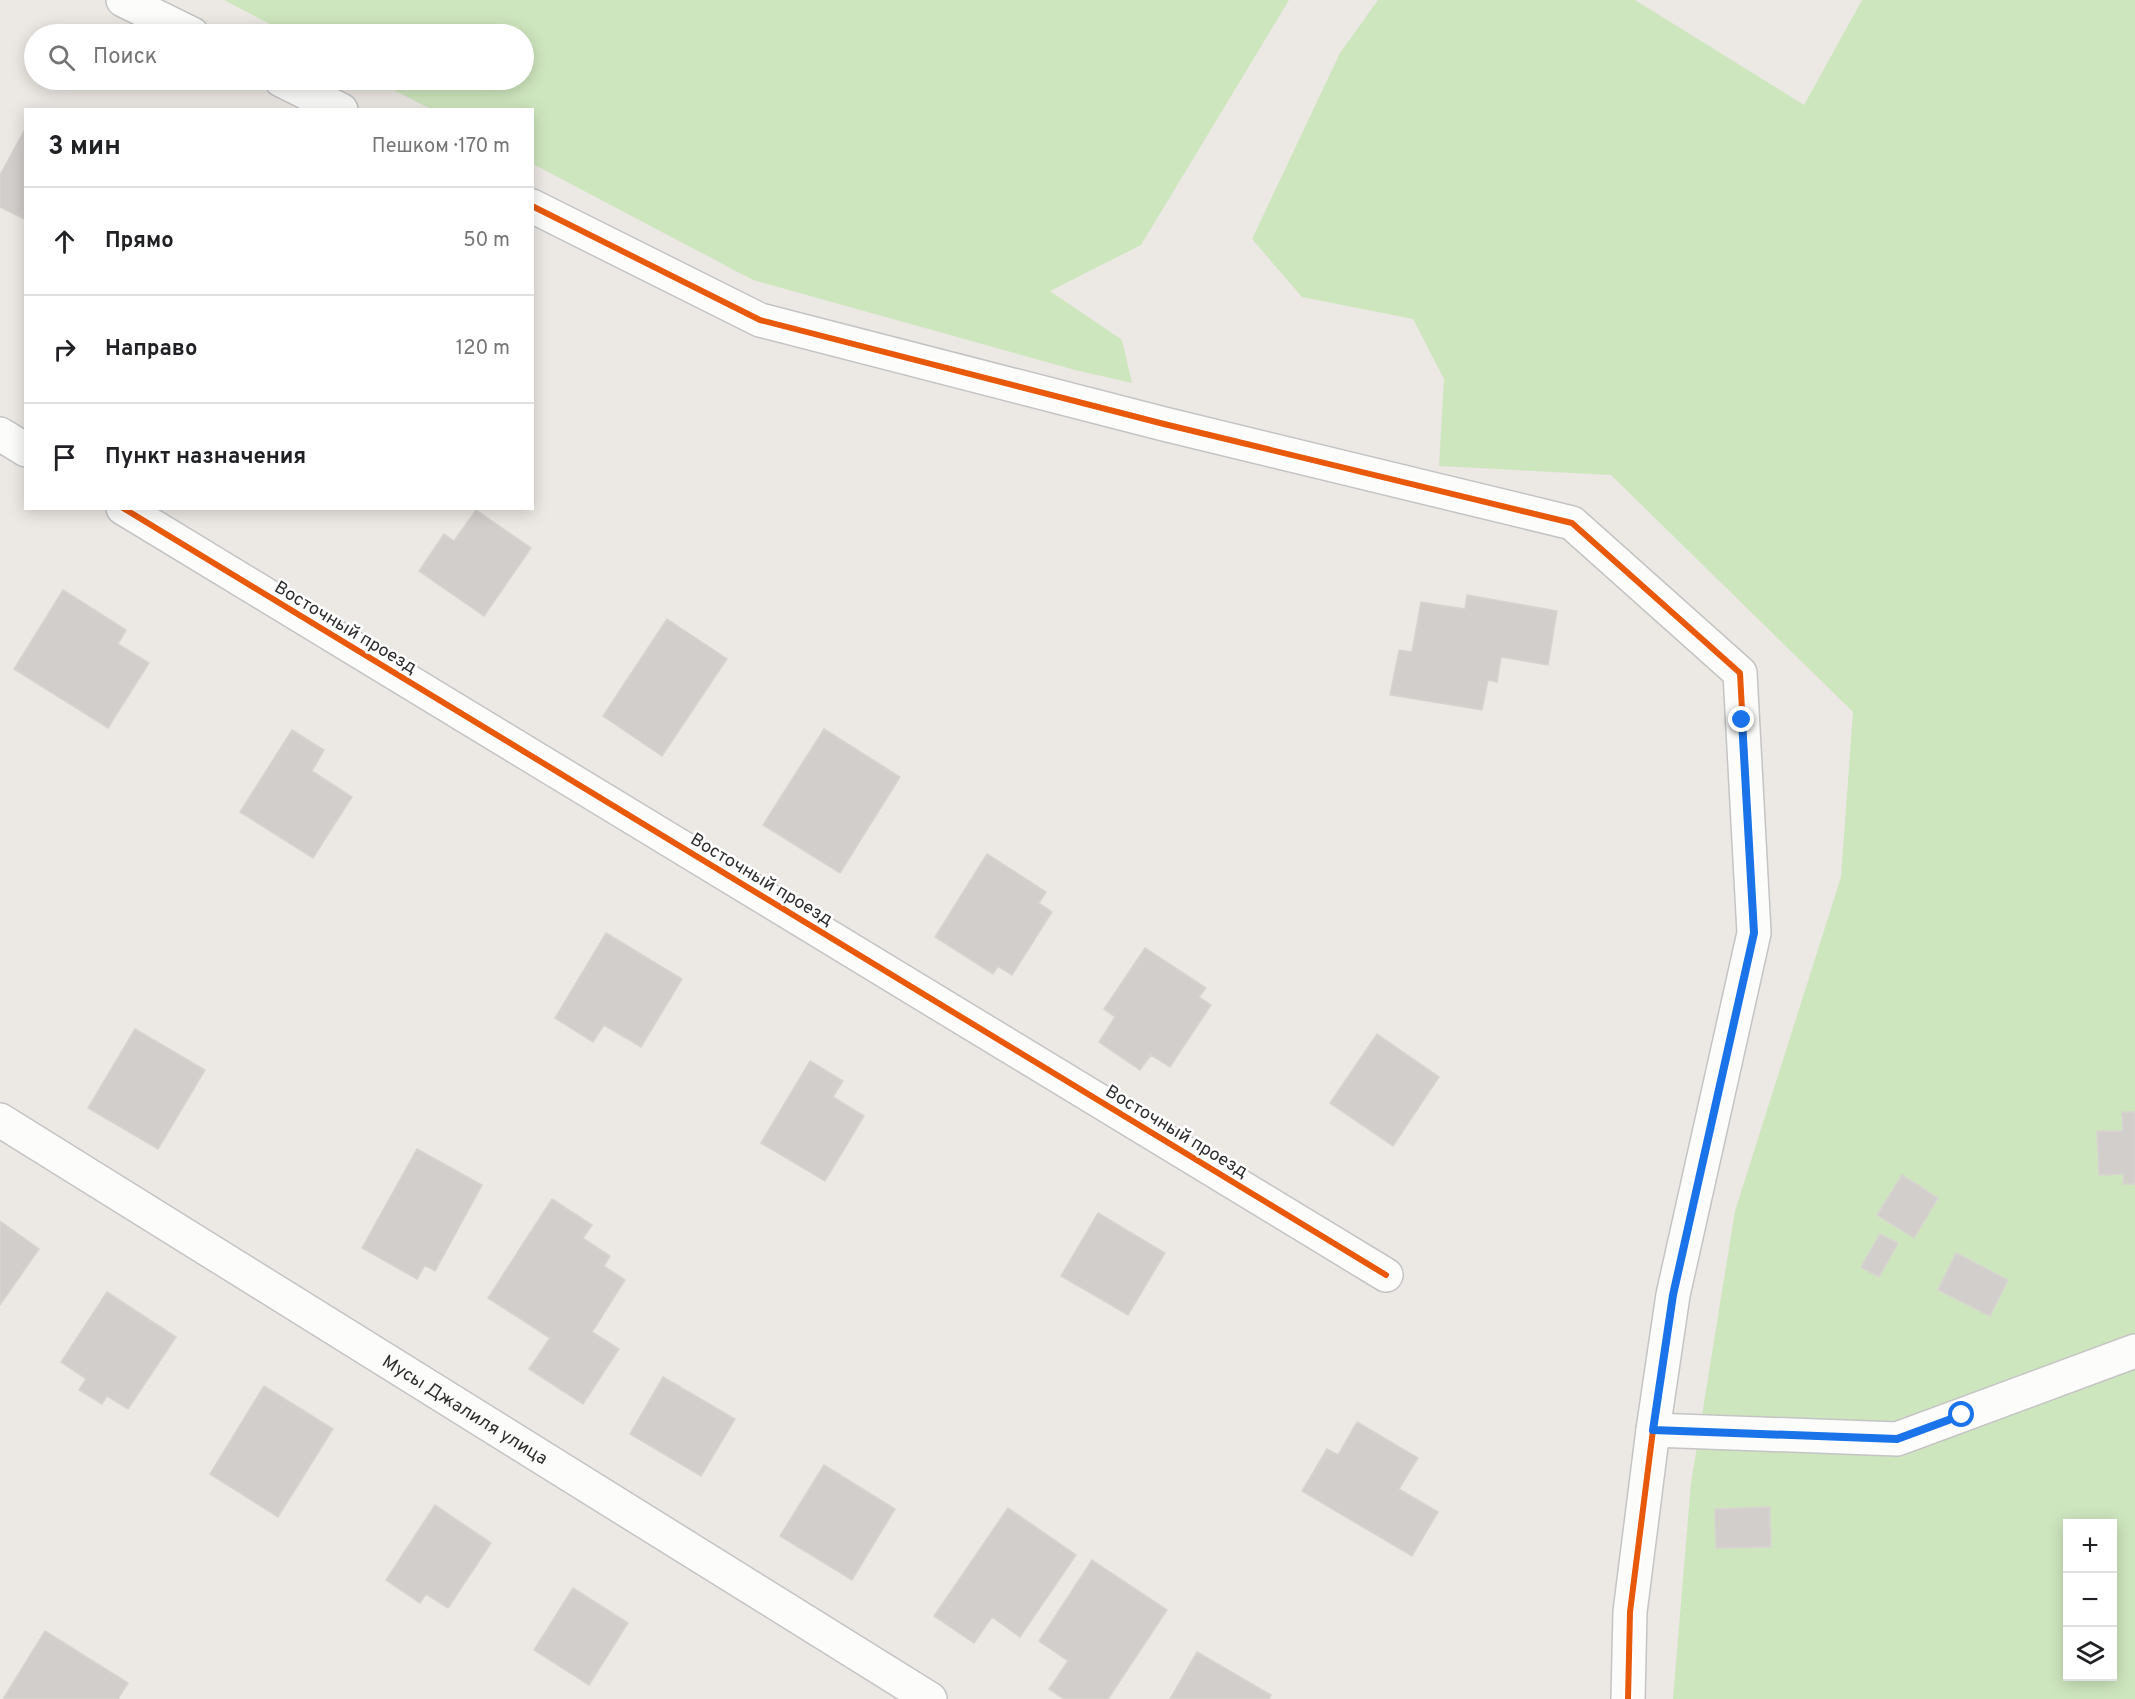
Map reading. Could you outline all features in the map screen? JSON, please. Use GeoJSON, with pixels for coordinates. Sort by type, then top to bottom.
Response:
{"type":"FeatureCollection","features":[{"type":"Feature","properties":{"kind":"street"},"geometry":{"type":"LineString","coordinates":[[123,0],[172,24]]}},
{"type":"Feature","properties":{"kind":"street"},"geometry":{"type":"LineString","coordinates":[[301,90],[337,108]]}},
{"type":"Feature","properties":{"kind":"street"},"geometry":{"type":"LineString","coordinates":[[534,207],[760,320],[1176,427],[1572,523],[1740,673],[1754,933],[1673,1295],[1630,1612],[1628,1699]]}},
{"type":"Feature","properties":{"kind":"street"},"geometry":{"type":"LineString","coordinates":[[0,434],[24,449]]}},
{"type":"Feature","properties":{"kind":"street","name":"Восточный проезд"},"geometry":{"type":"LineString","coordinates":[[126,510],[1386,1275]]}},
{"type":"Feature","properties":{"kind":"street","name":"Мусы Джалиля улица"},"geometry":{"type":"LineString","coordinates":[[0,1120],[930,1699]]}},
{"type":"Feature","properties":{"kind":"street"},"geometry":{"type":"LineString","coordinates":[[1653,1430],[1897,1439],[2135,1351]]}},
{"type":"Feature","properties":{"kind":"green space"},"geometry":{"type":"Polygon","coordinates":[[[224,0],[1289,0],[1141,245],[1050,291],[1122,340],[1132,383],[1075,370],[753,280],[534,165],[534,108],[429,108],[394,90],[534,90],[534,24],[270,24],[224,0]]]}},
{"type":"Feature","properties":{"kind":"green space"},"geometry":{"type":"Polygon","coordinates":[[[1378,0],[1635,0],[1804,105],[1862,0],[2135,0],[2135,1699],[1673,1699],[1691,1483],[1735,1211],[1841,877],[1853,712],[1611,475],[1439,466],[1444,379],[1413,319],[1302,297],[1252,239],[1340,53],[1378,0]]]}},
{"type":"Feature","properties":{"kind":"building"},"geometry":{"type":"Polygon","coordinates":[[[24,131],[24,219],[0,207],[0,175],[24,131]]]}},
{"type":"Feature","properties":{"kind":"building"},"geometry":{"type":"Polygon","coordinates":[[[476,510],[531,548],[484,616],[419,571],[444,534],[454,541],[476,510]]]}},
{"type":"Feature","properties":{"kind":"building"},"geometry":{"type":"Polygon","coordinates":[[[63,590],[126,630],[118,644],[149,663],[108,728],[14,669],[63,590]]]}},
{"type":"Feature","properties":{"kind":"building"},"geometry":{"type":"Polygon","coordinates":[[[1467,595],[1557,611],[1548,665],[1501,657],[1497,682],[1488,680],[1482,710],[1390,695],[1399,650],[1412,652],[1421,602],[1465,609],[1467,595]]]}},
{"type":"Feature","properties":{"kind":"building"},"geometry":{"type":"Polygon","coordinates":[[[667,619],[727,659],[662,756],[603,716],[667,619]]]}},
{"type":"Feature","properties":{"kind":"building"},"geometry":{"type":"Polygon","coordinates":[[[824,729],[900,777],[840,873],[763,825],[824,729]]]}},
{"type":"Feature","properties":{"kind":"building"},"geometry":{"type":"Polygon","coordinates":[[[292,730],[324,750],[312,771],[352,797],[313,858],[240,812],[292,730]]]}},
{"type":"Feature","properties":{"kind":"building"},"geometry":{"type":"Polygon","coordinates":[[[987,854],[1046,892],[1039,903],[1052,912],[1012,975],[998,966],[993,974],[935,937],[987,854]]]}},
{"type":"Feature","properties":{"kind":"building"},"geometry":{"type":"Polygon","coordinates":[[[606,933],[682,979],[641,1047],[604,1025],[593,1042],[555,1018],[606,933]]]}},
{"type":"Feature","properties":{"kind":"building"},"geometry":{"type":"Polygon","coordinates":[[[1145,948],[1206,988],[1199,997],[1211,1005],[1170,1067],[1151,1055],[1140,1070],[1099,1042],[1115,1017],[1104,1009],[1145,948]]]}},
{"type":"Feature","properties":{"kind":"building"},"geometry":{"type":"Polygon","coordinates":[[[135,1029],[205,1070],[158,1149],[88,1108],[135,1029]]]}},
{"type":"Feature","properties":{"kind":"building"},"geometry":{"type":"Polygon","coordinates":[[[1377,1034],[1439,1077],[1393,1146],[1330,1103],[1377,1034]]]}},
{"type":"Feature","properties":{"kind":"building"},"geometry":{"type":"Polygon","coordinates":[[[810,1061],[843,1081],[833,1097],[864,1116],[825,1181],[761,1143],[810,1061]]]}},
{"type":"Feature","properties":{"kind":"building"},"geometry":{"type":"Polygon","coordinates":[[[2122,1112],[2135,1112],[2135,1184],[2123,1184],[2124,1174],[2099,1175],[2097,1131],[2123,1131],[2122,1112]]]}},
{"type":"Feature","properties":{"kind":"building"},"geometry":{"type":"Polygon","coordinates":[[[417,1149],[482,1185],[435,1271],[425,1265],[417,1279],[362,1248],[417,1149]]]}},
{"type":"Feature","properties":{"kind":"building"},"geometry":{"type":"Polygon","coordinates":[[[1902,1175],[1938,1198],[1914,1238],[1877,1215],[1902,1175]]]}},
{"type":"Feature","properties":{"kind":"building"},"geometry":{"type":"Polygon","coordinates":[[[552,1199],[592,1225],[583,1238],[610,1256],[604,1266],[625,1280],[592,1332],[619,1349],[583,1404],[529,1369],[550,1338],[488,1298],[552,1199]]]}},
{"type":"Feature","properties":{"kind":"building"},"geometry":{"type":"Polygon","coordinates":[[[1098,1213],[1165,1253],[1128,1315],[1061,1276],[1098,1213]]]}},
{"type":"Feature","properties":{"kind":"building"},"geometry":{"type":"Polygon","coordinates":[[[0,1221],[39,1249],[0,1305],[0,1221]]]}},
{"type":"Feature","properties":{"kind":"building"},"geometry":{"type":"Polygon","coordinates":[[[1880,1234],[1898,1243],[1879,1277],[1861,1267],[1880,1234]]]}},
{"type":"Feature","properties":{"kind":"building"},"geometry":{"type":"Polygon","coordinates":[[[1956,1253],[2008,1280],[1990,1316],[1938,1290],[1956,1253]]]}},
{"type":"Feature","properties":{"kind":"building"},"geometry":{"type":"Polygon","coordinates":[[[107,1292],[176,1337],[128,1409],[107,1396],[102,1404],[79,1390],[86,1379],[61,1362],[107,1292]]]}},
{"type":"Feature","properties":{"kind":"building"},"geometry":{"type":"Polygon","coordinates":[[[663,1377],[735,1419],[701,1476],[630,1434],[663,1377]]]}},
{"type":"Feature","properties":{"kind":"building"},"geometry":{"type":"Polygon","coordinates":[[[264,1386],[333,1429],[278,1517],[210,1474],[264,1386]]]}},
{"type":"Feature","properties":{"kind":"building"},"geometry":{"type":"Polygon","coordinates":[[[1357,1422],[1418,1458],[1399,1489],[1438,1512],[1412,1556],[1302,1491],[1327,1449],[1338,1455],[1357,1422]]]}},
{"type":"Feature","properties":{"kind":"building"},"geometry":{"type":"Polygon","coordinates":[[[824,1465],[895,1509],[852,1580],[780,1536],[824,1465]]]}},
{"type":"Feature","properties":{"kind":"building"},"geometry":{"type":"Polygon","coordinates":[[[435,1505],[491,1543],[448,1608],[426,1594],[420,1603],[386,1580],[435,1505]]]}},
{"type":"Feature","properties":{"kind":"building"},"geometry":{"type":"Polygon","coordinates":[[[1770,1507],[1771,1547],[1716,1548],[1715,1509],[1770,1507]]]}},
{"type":"Feature","properties":{"kind":"building"},"geometry":{"type":"Polygon","coordinates":[[[1008,1508],[1076,1555],[1020,1637],[992,1617],[974,1643],[934,1616],[1008,1508]]]}},
{"type":"Feature","properties":{"kind":"building"},"geometry":{"type":"Polygon","coordinates":[[[1092,1560],[1167,1610],[1108,1699],[1064,1699],[1049,1689],[1068,1661],[1039,1641],[1092,1560]]]}},
{"type":"Feature","properties":{"kind":"building"},"geometry":{"type":"Polygon","coordinates":[[[573,1588],[628,1623],[589,1685],[534,1650],[573,1588]]]}},
{"type":"Feature","properties":{"kind":"building"},"geometry":{"type":"Polygon","coordinates":[[[45,1631],[128,1683],[118,1699],[3,1699],[45,1631]]]}},
{"type":"Feature","properties":{"kind":"building"},"geometry":{"type":"Polygon","coordinates":[[[1197,1652],[1271,1695],[1269,1699],[1170,1699],[1197,1652]]]}},
{"type":"Feature","properties":{"kind":"cycle path"},"geometry":{"type":"LineString","coordinates":[[534,207],[760,320],[1164,424],[1572,523],[1740,673],[1754,933],[1673,1295],[1630,1612],[1628,1699]]}},
{"type":"Feature","properties":{"kind":"cycle path"},"geometry":{"type":"LineString","coordinates":[[126,510],[1386,1275]]}},
{"type":"Feature","properties":{"kind":"route"},"geometry":{"type":"LineString","coordinates":[[1742,720],[1754,933],[1673,1295],[1653,1430],[1897,1439],[1962,1415]]}}]}
